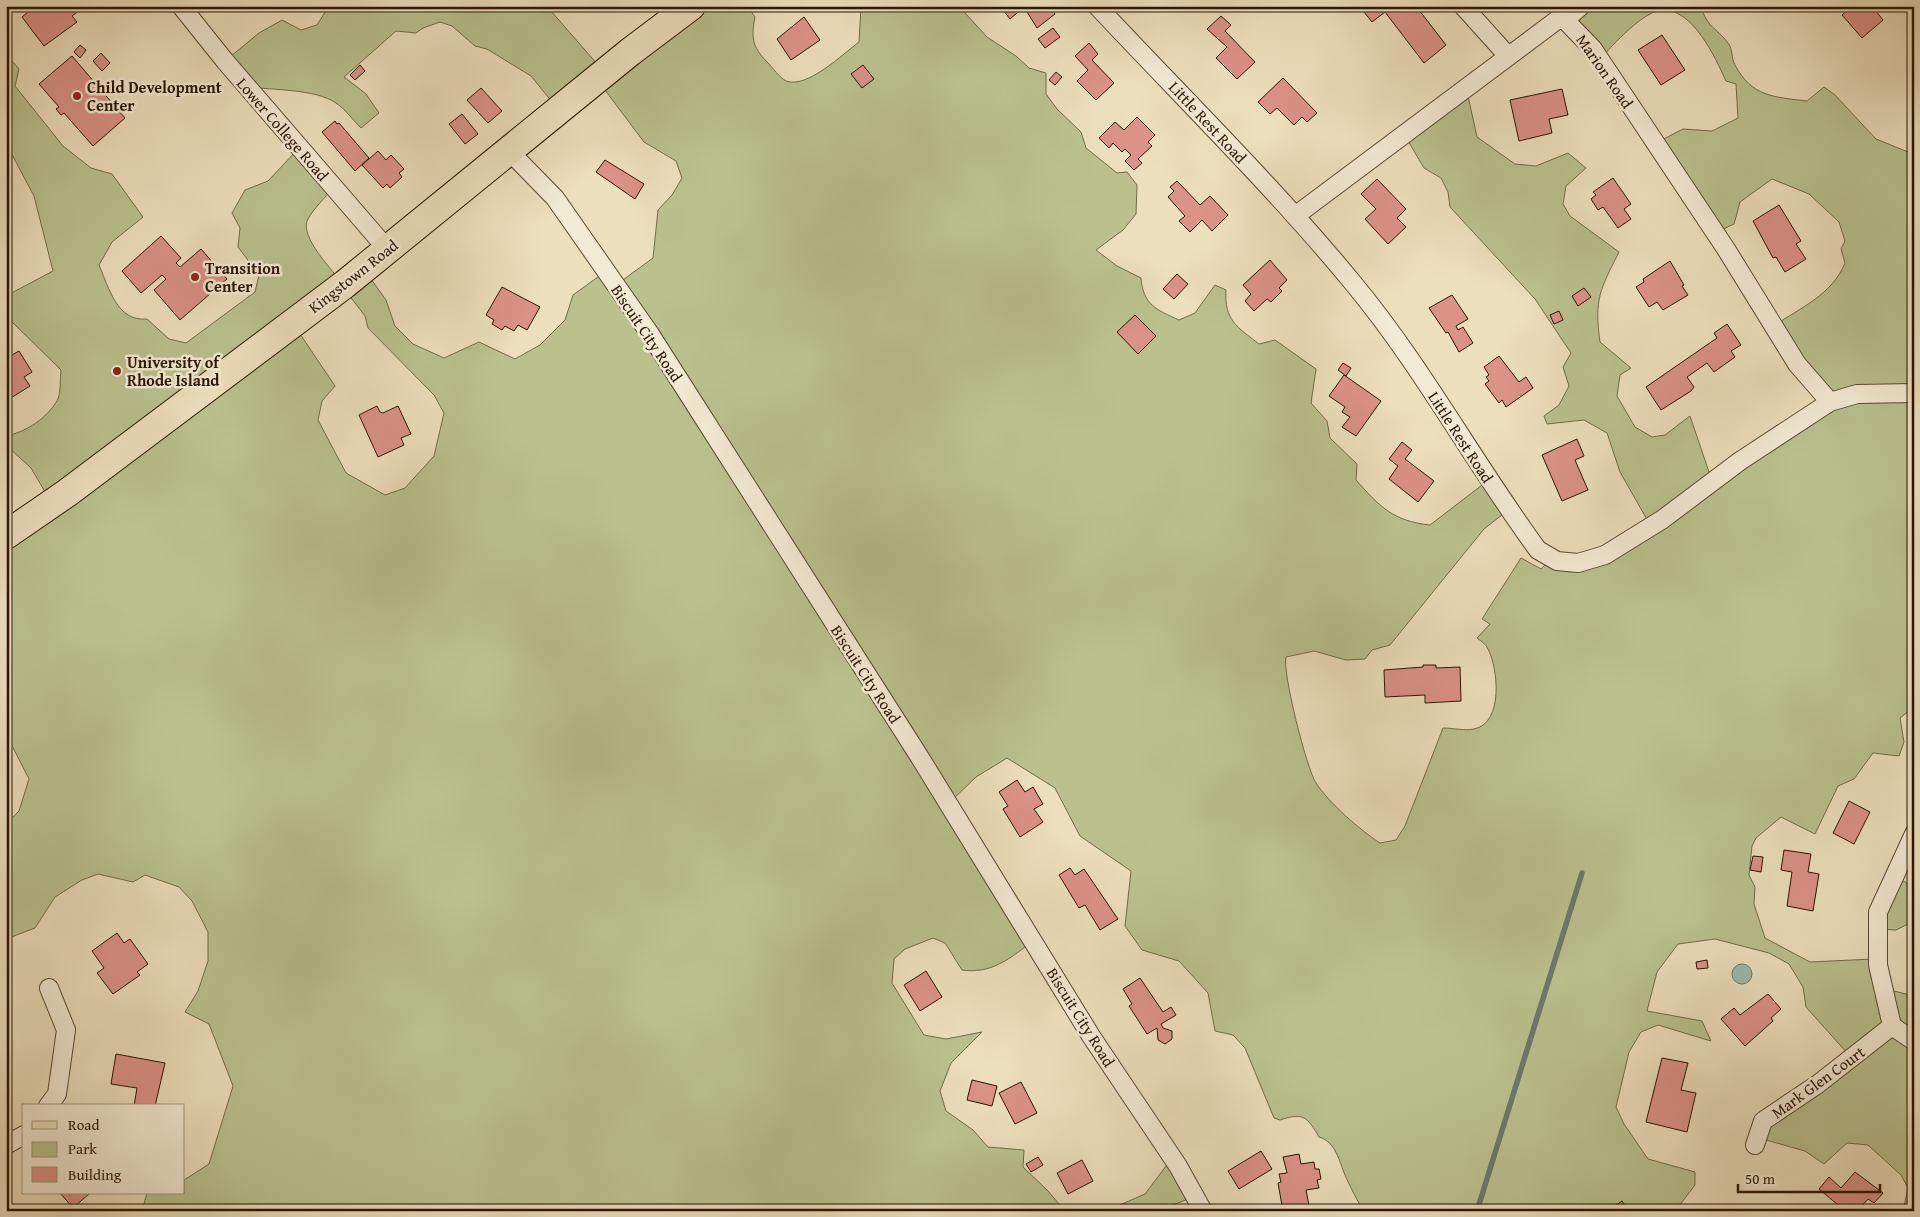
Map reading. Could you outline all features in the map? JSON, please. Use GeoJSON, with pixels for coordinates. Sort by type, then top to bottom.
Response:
{"type":"FeatureCollection","features":[{"type":"Feature","properties":{"kind":"main road","name":"Kingstown Road"},"geometry":{"type":"LineString","coordinates":[[6,535],[75,487],[388,250],[630,52],[691,6]]}},
{"type":"Feature","properties":{"kind":"street","name":"Lower College Road"},"geometry":{"type":"LineString","coordinates":[[181,6],[231,68],[388,250]]}},
{"type":"Feature","properties":{"kind":"street","name":"Little Rest Road"},"geometry":{"type":"LineString","coordinates":[[1097,6],[1295,216],[1353,284],[1410,359],[1462,440],[1538,550],[1557,561],[1578,563],[1605,555],[1663,519],[1740,461],[1830,402],[1857,394],[1914,394]]}},
{"type":"Feature","properties":{"kind":"street"},"geometry":{"type":"LineString","coordinates":[[1463,6],[1508,56]]}},
{"type":"Feature","properties":{"kind":"street"},"geometry":{"type":"LineString","coordinates":[[1565,20],[1581,6]]}},
{"type":"Feature","properties":{"kind":"street","name":"Marion Road"},"geometry":{"type":"LineString","coordinates":[[1295,216],[1557,20],[1565,20],[1593,49],[1726,249],[1797,364],[1830,402]]}},
{"type":"Feature","properties":{"kind":"street","name":"Biscuit City Road"},"geometry":{"type":"LineString","coordinates":[[509,151],[555,198],[650,334],[919,756],[1091,1036],[1178,1166],[1204,1211]]}},
{"type":"Feature","properties":{"kind":"street"},"geometry":{"type":"LineString","coordinates":[[1914,834],[1878,912],[1878,966],[1892,1026],[1914,1041]]}},
{"type":"Feature","properties":{"kind":"street"},"geometry":{"type":"LineString","coordinates":[[49,988],[66,1030],[57,1094],[50,1104]]}},
{"type":"Feature","properties":{"kind":"street","name":"Mark Glen Court"},"geometry":{"type":"LineString","coordinates":[[1755,1145],[1763,1121],[1818,1084],[1892,1026]]}},
{"type":"Feature","properties":{"kind":"street"},"geometry":{"type":"LineString","coordinates":[[6,1145],[22,1135]]}},
{"type":"Feature","properties":{"kind":"green space"},"geometry":{"type":"Polygon","coordinates":[[[329,6],[524,6],[542,12],[551,11],[605,73],[698,6],[747,6],[755,17],[753,36],[758,51],[781,77],[786,81],[795,82],[804,80],[824,69],[859,42],[861,6],[965,6],[965,13],[987,37],[1016,56],[1029,68],[1046,73],[1046,94],[1057,109],[1081,132],[1086,148],[1117,173],[1127,172],[1137,185],[1136,214],[1123,230],[1096,250],[1117,266],[1141,278],[1145,295],[1152,305],[1179,320],[1195,313],[1215,285],[1226,290],[1227,309],[1234,322],[1244,333],[1259,344],[1275,340],[1316,369],[1311,403],[1327,421],[1330,438],[1357,464],[1356,480],[1372,498],[1388,511],[1406,520],[1430,525],[1486,482],[1507,511],[1484,529],[1390,645],[1372,650],[1365,659],[1346,660],[1314,651],[1286,657],[1288,681],[1296,721],[1307,760],[1316,783],[1345,816],[1380,843],[1396,840],[1405,826],[1443,728],[1474,729],[1484,725],[1490,717],[1496,694],[1496,681],[1492,658],[1487,647],[1477,638],[1490,624],[1482,619],[1521,558],[1541,569],[1550,560],[1603,555],[1649,523],[1620,472],[1607,433],[1584,420],[1547,424],[1544,416],[1559,405],[1569,386],[1563,367],[1571,353],[1535,299],[1450,207],[1448,192],[1441,178],[1424,168],[1404,134],[1466,87],[1477,137],[1515,164],[1536,166],[1568,153],[1586,168],[1566,186],[1563,204],[1570,216],[1619,252],[1603,286],[1598,305],[1600,342],[1631,368],[1620,375],[1617,396],[1635,427],[1652,437],[1665,435],[1690,416],[1711,478],[1824,405],[1774,326],[1824,292],[1839,274],[1845,263],[1841,249],[1845,241],[1839,222],[1809,194],[1772,179],[1740,202],[1734,224],[1715,233],[1656,143],[1683,129],[1712,131],[1738,118],[1736,84],[1726,81],[1702,36],[1684,17],[1674,12],[1663,10],[1647,16],[1629,29],[1600,59],[1564,19],[1579,6],[1701,6],[1706,19],[1730,45],[1734,62],[1749,84],[1774,96],[1807,101],[1824,87],[1835,95],[1876,139],[1908,152],[1914,148],[1914,707],[1900,718],[1904,742],[1899,756],[1873,753],[1854,779],[1838,786],[1815,834],[1781,817],[1756,838],[1752,846],[1749,875],[1755,887],[1754,904],[1765,938],[1810,962],[1873,959],[1882,988],[1914,996],[1914,1211],[1903,1211],[1908,1188],[1901,1175],[1868,1145],[1847,1143],[1824,1164],[1805,1151],[1759,1138],[1761,1127],[1848,1054],[1806,1007],[1803,987],[1789,964],[1769,953],[1715,939],[1678,944],[1657,972],[1647,1011],[1702,1021],[1711,1041],[1658,1025],[1641,1032],[1629,1052],[1616,1107],[1624,1124],[1648,1159],[1695,1172],[1695,1185],[1679,1206],[1672,1211],[1363,1211],[1333,1148],[1325,1139],[1319,1137],[1308,1121],[1295,1116],[1280,1120],[1274,1118],[1245,1048],[1233,1035],[1215,1031],[1208,993],[1179,961],[1142,950],[1125,926],[1131,871],[1080,836],[1055,788],[1007,758],[976,777],[949,803],[1029,944],[1014,955],[990,968],[972,971],[962,970],[945,943],[933,938],[905,949],[894,959],[892,983],[924,1035],[946,1039],[982,1032],[951,1063],[940,1091],[946,1111],[973,1130],[988,1147],[1024,1150],[1023,1167],[1048,1191],[1065,1211],[142,1211],[147,1194],[185,1194],[185,1179],[209,1164],[233,1086],[209,1024],[185,1012],[198,991],[208,961],[208,932],[192,901],[179,887],[145,875],[133,882],[98,874],[82,880],[55,897],[35,928],[6,939],[6,824],[19,811],[29,779],[6,734],[6,543],[54,507],[31,468],[6,445],[6,436],[35,424],[52,408],[59,394],[61,370],[6,316],[6,296],[53,271],[34,196],[9,149],[6,149],[6,54],[19,69],[15,86],[63,146],[91,168],[112,174],[143,217],[112,242],[99,265],[115,302],[128,315],[147,319],[169,339],[186,343],[255,292],[259,275],[238,247],[240,228],[232,213],[245,190],[268,181],[298,149],[333,188],[310,215],[306,226],[308,235],[318,254],[344,285],[366,272],[386,300],[395,326],[413,344],[444,358],[479,342],[515,359],[540,345],[565,320],[573,295],[602,274],[616,285],[653,258],[658,210],[672,195],[682,178],[676,161],[644,142],[605,90],[561,113],[531,76],[487,49],[475,46],[452,26],[440,22],[423,28],[416,33],[396,31],[344,77],[366,94],[379,113],[361,128],[343,108],[328,98],[306,93],[248,87],[225,61],[259,33],[282,20],[301,30],[317,25],[329,6]],[[345,290],[296,328],[335,386],[322,401],[318,420],[346,473],[385,495],[405,488],[434,456],[444,413],[434,395],[368,328],[365,316],[345,290]]]}},
{"type":"Feature","properties":{"kind":"green space"},"geometry":{"type":"Polygon","coordinates":[[[1894,876],[1914,887],[1914,921],[1896,930],[1875,929],[1894,876]]]}},
{"type":"Feature","properties":{"kind":"green space"},"geometry":{"type":"Polygon","coordinates":[[[1172,1158],[1191,1198],[1157,1211],[1092,1211],[1113,1208],[1145,1194],[1172,1158]]]}},
{"type":"Feature","properties":{"kind":"water"},"geometry":{"type":"Polygon","coordinates":[[[1742,964],[1749,967],[1752,974],[1749,981],[1742,984],[1735,981],[1732,974],[1735,967],[1742,964]]]}},
{"type":"Feature","properties":{"kind":"building"},"geometry":{"type":"Polygon","coordinates":[[[35,6],[77,6],[80,10],[72,16],[77,22],[44,46],[22,17],[35,6]]]}},
{"type":"Feature","properties":{"kind":"building"},"geometry":{"type":"Polygon","coordinates":[[[1000,6],[1049,6],[1055,14],[1037,28],[1024,7],[1010,19],[1000,6]]]}},
{"type":"Feature","properties":{"kind":"building"},"geometry":{"type":"Polygon","coordinates":[[[1403,6],[1405,9],[1409,6],[1416,6],[1446,45],[1424,63],[1385,12],[1372,22],[1360,7],[1403,6]]]}},
{"type":"Feature","properties":{"kind":"building"},"geometry":{"type":"Polygon","coordinates":[[[1852,6],[1872,6],[1883,20],[1862,38],[1842,15],[1852,6]]]}},
{"type":"Feature","properties":{"kind":"building"},"geometry":{"type":"Polygon","coordinates":[[[1221,16],[1231,25],[1225,31],[1255,62],[1237,79],[1216,58],[1227,47],[1207,29],[1221,16]]]}},
{"type":"Feature","properties":{"kind":"building"},"geometry":{"type":"Polygon","coordinates":[[[804,17],[820,40],[791,60],[777,39],[804,17]]]}},
{"type":"Feature","properties":{"kind":"building"},"geometry":{"type":"Polygon","coordinates":[[[1053,28],[1060,37],[1045,48],[1038,39],[1053,28]]]}},
{"type":"Feature","properties":{"kind":"building"},"geometry":{"type":"Polygon","coordinates":[[[1662,35],[1685,70],[1661,85],[1638,50],[1662,35]]]}},
{"type":"Feature","properties":{"kind":"building"},"geometry":{"type":"Polygon","coordinates":[[[1089,43],[1098,54],[1092,60],[1114,83],[1096,100],[1077,81],[1088,70],[1075,56],[1089,43]]]}},
{"type":"Feature","properties":{"kind":"building"},"geometry":{"type":"Polygon","coordinates":[[[80,45],[86,50],[80,58],[74,52],[80,45]]]}},
{"type":"Feature","properties":{"kind":"building"},"geometry":{"type":"Polygon","coordinates":[[[101,53],[110,63],[102,71],[93,61],[101,53]]]}},
{"type":"Feature","properties":{"kind":"building","name":"Child Development Center"},"geometry":{"type":"Polygon","coordinates":[[[72,56],[125,118],[93,146],[64,113],[61,115],[56,109],[59,107],[39,84],[72,56]]]}},
{"type":"Feature","properties":{"kind":"building"},"geometry":{"type":"Polygon","coordinates":[[[360,65],[365,71],[355,80],[350,75],[360,65]]]}},
{"type":"Feature","properties":{"kind":"building"},"geometry":{"type":"Polygon","coordinates":[[[863,65],[874,79],[862,88],[851,74],[863,65]]]}},
{"type":"Feature","properties":{"kind":"building"},"geometry":{"type":"Polygon","coordinates":[[[1056,72],[1062,77],[1055,85],[1049,80],[1056,72]]]}},
{"type":"Feature","properties":{"kind":"building"},"geometry":{"type":"Polygon","coordinates":[[[1283,78],[1317,113],[1307,122],[1302,117],[1294,125],[1277,108],[1270,114],[1258,102],[1283,78]]]}},
{"type":"Feature","properties":{"kind":"building"},"geometry":{"type":"Polygon","coordinates":[[[481,88],[502,111],[488,123],[467,100],[481,88]]]}},
{"type":"Feature","properties":{"kind":"building"},"geometry":{"type":"Polygon","coordinates":[[[1562,89],[1568,115],[1549,119],[1552,133],[1519,141],[1510,100],[1562,89]]]}},
{"type":"Feature","properties":{"kind":"building"},"geometry":{"type":"Polygon","coordinates":[[[462,114],[478,134],[465,144],[449,124],[462,114]]]}},
{"type":"Feature","properties":{"kind":"building"},"geometry":{"type":"Polygon","coordinates":[[[1137,117],[1155,135],[1148,142],[1152,146],[1138,159],[1142,163],[1134,170],[1125,161],[1131,155],[1125,149],[1122,152],[1113,143],[1109,148],[1099,138],[1115,122],[1124,130],[1137,117]]]}},
{"type":"Feature","properties":{"kind":"building"},"geometry":{"type":"Polygon","coordinates":[[[335,121],[337,124],[339,123],[369,158],[355,171],[322,132],[335,121]]]}},
{"type":"Feature","properties":{"kind":"building"},"geometry":{"type":"Polygon","coordinates":[[[378,151],[386,160],[391,155],[404,169],[399,173],[402,177],[390,188],[387,184],[383,188],[362,165],[378,151]]]}},
{"type":"Feature","properties":{"kind":"building"},"geometry":{"type":"Polygon","coordinates":[[[605,160],[644,184],[635,199],[596,172],[605,160]]]}},
{"type":"Feature","properties":{"kind":"building"},"geometry":{"type":"Polygon","coordinates":[[[1613,178],[1631,204],[1624,209],[1631,219],[1618,228],[1603,207],[1598,210],[1591,199],[1596,195],[1593,192],[1613,178]]]}},
{"type":"Feature","properties":{"kind":"building"},"geometry":{"type":"Polygon","coordinates":[[[1377,179],[1406,209],[1397,218],[1406,227],[1388,244],[1365,219],[1376,209],[1361,194],[1377,179]]]}},
{"type":"Feature","properties":{"kind":"building"},"geometry":{"type":"Polygon","coordinates":[[[1177,181],[1200,205],[1210,196],[1228,215],[1212,231],[1202,220],[1190,232],[1179,221],[1185,216],[1168,197],[1174,191],[1170,187],[1177,181]]]}},
{"type":"Feature","properties":{"kind":"building"},"geometry":{"type":"Polygon","coordinates":[[[1779,205],[1801,241],[1796,244],[1806,259],[1785,272],[1776,257],[1773,258],[1753,221],[1779,205]]]}},
{"type":"Feature","properties":{"kind":"building","name":"Transition Center"},"geometry":{"type":"Polygon","coordinates":[[[161,236],[181,258],[176,263],[180,267],[201,249],[227,279],[180,320],[154,290],[166,279],[162,275],[141,293],[122,271],[161,236]]]}},
{"type":"Feature","properties":{"kind":"building"},"geometry":{"type":"Polygon","coordinates":[[[1270,260],[1287,280],[1279,288],[1282,291],[1271,302],[1267,299],[1254,311],[1245,301],[1251,294],[1243,285],[1270,260]]]}},
{"type":"Feature","properties":{"kind":"building"},"geometry":{"type":"Polygon","coordinates":[[[1670,261],[1688,295],[1663,310],[1657,302],[1649,307],[1636,287],[1644,282],[1643,279],[1670,261]]]}},
{"type":"Feature","properties":{"kind":"building"},"geometry":{"type":"Polygon","coordinates":[[[1177,274],[1188,284],[1174,299],[1163,289],[1177,274]]]}},
{"type":"Feature","properties":{"kind":"building"},"geometry":{"type":"Polygon","coordinates":[[[502,287],[540,307],[527,330],[518,325],[514,331],[505,326],[502,330],[492,324],[494,320],[486,315],[502,287]]]}},
{"type":"Feature","properties":{"kind":"building"},"geometry":{"type":"Polygon","coordinates":[[[1584,288],[1591,297],[1578,306],[1572,296],[1584,288]]]}},
{"type":"Feature","properties":{"kind":"building"},"geometry":{"type":"Polygon","coordinates":[[[1452,295],[1468,319],[1456,326],[1458,330],[1463,327],[1473,343],[1459,352],[1448,332],[1446,333],[1429,308],[1452,295]]]}},
{"type":"Feature","properties":{"kind":"building"},"geometry":{"type":"Polygon","coordinates":[[[1559,311],[1563,320],[1554,324],[1550,315],[1559,311]]]}},
{"type":"Feature","properties":{"kind":"building"},"geometry":{"type":"Polygon","coordinates":[[[1135,315],[1156,336],[1138,354],[1117,332],[1135,315]]]}},
{"type":"Feature","properties":{"kind":"building"},"geometry":{"type":"Polygon","coordinates":[[[1727,324],[1741,345],[1731,351],[1735,357],[1714,372],[1707,363],[1687,377],[1694,387],[1691,391],[1661,410],[1646,387],[1717,338],[1714,333],[1727,324]]]}},
{"type":"Feature","properties":{"kind":"building"},"geometry":{"type":"Polygon","coordinates":[[[6,350],[10,356],[19,351],[32,372],[24,377],[30,386],[6,401],[6,350]]]}},
{"type":"Feature","properties":{"kind":"building"},"geometry":{"type":"Polygon","coordinates":[[[1499,356],[1519,382],[1526,377],[1533,388],[1506,407],[1502,400],[1499,403],[1485,384],[1489,381],[1486,377],[1489,375],[1484,367],[1499,356]]]}},
{"type":"Feature","properties":{"kind":"building"},"geometry":{"type":"Polygon","coordinates":[[[1343,363],[1351,368],[1346,376],[1338,370],[1343,363]]]}},
{"type":"Feature","properties":{"kind":"building"},"geometry":{"type":"Polygon","coordinates":[[[1344,375],[1381,401],[1356,436],[1342,427],[1350,417],[1342,412],[1345,407],[1329,396],[1344,375]]]}},
{"type":"Feature","properties":{"kind":"building"},"geometry":{"type":"Polygon","coordinates":[[[377,406],[380,412],[383,413],[398,406],[411,434],[401,438],[404,445],[378,457],[359,415],[377,406]]]}},
{"type":"Feature","properties":{"kind":"building"},"geometry":{"type":"Polygon","coordinates":[[[1577,439],[1584,456],[1575,460],[1588,490],[1562,501],[1542,455],[1577,439]]]}},
{"type":"Feature","properties":{"kind":"building"},"geometry":{"type":"Polygon","coordinates":[[[1402,442],[1412,450],[1405,459],[1434,481],[1418,502],[1389,479],[1398,466],[1389,459],[1402,442]]]}},
{"type":"Feature","properties":{"kind":"building"},"geometry":{"type":"Polygon","coordinates":[[[1423,665],[1436,665],[1436,668],[1460,667],[1461,701],[1425,703],[1425,695],[1385,697],[1384,670],[1423,667],[1423,665]]]}},
{"type":"Feature","properties":{"kind":"building"},"geometry":{"type":"Polygon","coordinates":[[[1017,780],[1025,792],[1033,787],[1043,804],[1034,809],[1043,822],[1020,837],[1003,809],[1008,806],[999,792],[1017,780]]]}},
{"type":"Feature","properties":{"kind":"building"},"geometry":{"type":"Polygon","coordinates":[[[1849,801],[1870,812],[1854,844],[1833,833],[1849,801]]]}},
{"type":"Feature","properties":{"kind":"building"},"geometry":{"type":"Polygon","coordinates":[[[1784,850],[1811,854],[1808,872],[1819,874],[1813,911],[1787,906],[1792,872],[1781,870],[1784,850]]]}},
{"type":"Feature","properties":{"kind":"building"},"geometry":{"type":"Polygon","coordinates":[[[1753,856],[1763,857],[1761,872],[1750,870],[1753,856]]]}},
{"type":"Feature","properties":{"kind":"building"},"geometry":{"type":"Polygon","coordinates":[[[1070,868],[1075,875],[1084,869],[1118,919],[1100,930],[1085,905],[1079,908],[1059,875],[1070,868]]]}},
{"type":"Feature","properties":{"kind":"building"},"geometry":{"type":"Polygon","coordinates":[[[117,933],[124,943],[130,939],[148,964],[137,972],[140,975],[113,994],[97,973],[104,968],[92,951],[117,933]]]}},
{"type":"Feature","properties":{"kind":"building"},"geometry":{"type":"Polygon","coordinates":[[[1707,960],[1708,968],[1697,969],[1696,962],[1707,960]]]}},
{"type":"Feature","properties":{"kind":"building"},"geometry":{"type":"Polygon","coordinates":[[[926,971],[942,997],[920,1011],[904,985],[926,971]]]}},
{"type":"Feature","properties":{"kind":"building"},"geometry":{"type":"Polygon","coordinates":[[[1140,978],[1163,1012],[1171,1007],[1176,1015],[1161,1024],[1163,1028],[1172,1031],[1172,1039],[1165,1044],[1158,1040],[1157,1028],[1147,1034],[1129,1006],[1132,1004],[1123,989],[1140,978]]]}},
{"type":"Feature","properties":{"kind":"building"},"geometry":{"type":"Polygon","coordinates":[[[1768,994],[1781,1009],[1771,1018],[1773,1021],[1745,1046],[1721,1019],[1734,1008],[1740,1015],[1768,994]]]}},
{"type":"Feature","properties":{"kind":"building"},"geometry":{"type":"Polygon","coordinates":[[[116,1054],[165,1063],[155,1104],[134,1104],[137,1088],[111,1084],[116,1054]]]}},
{"type":"Feature","properties":{"kind":"building"},"geometry":{"type":"Polygon","coordinates":[[[1662,1058],[1688,1063],[1681,1090],[1696,1093],[1687,1132],[1646,1122],[1662,1058]]]}},
{"type":"Feature","properties":{"kind":"building"},"geometry":{"type":"Polygon","coordinates":[[[972,1080],[997,1086],[992,1106],[967,1100],[972,1080]]]}},
{"type":"Feature","properties":{"kind":"building"},"geometry":{"type":"Polygon","coordinates":[[[1021,1082],[1037,1113],[1015,1124],[999,1093],[1021,1082]]]}},
{"type":"Feature","properties":{"kind":"building"},"geometry":{"type":"Polygon","coordinates":[[[1261,1151],[1272,1169],[1239,1189],[1228,1171],[1261,1151]]]}},
{"type":"Feature","properties":{"kind":"building"},"geometry":{"type":"Polygon","coordinates":[[[1299,1154],[1301,1164],[1314,1162],[1315,1169],[1319,1169],[1321,1179],[1317,1180],[1319,1188],[1306,1190],[1310,1211],[1283,1211],[1278,1183],[1281,1182],[1279,1174],[1287,1173],[1283,1157],[1299,1154]]]}},
{"type":"Feature","properties":{"kind":"building"},"geometry":{"type":"Polygon","coordinates":[[[1038,1157],[1043,1165],[1031,1172],[1026,1164],[1038,1157]]]}},
{"type":"Feature","properties":{"kind":"building"},"geometry":{"type":"Polygon","coordinates":[[[1082,1160],[1093,1181],[1068,1194],[1057,1173],[1082,1160]]]}},
{"type":"Feature","properties":{"kind":"building"},"geometry":{"type":"Polygon","coordinates":[[[1855,1172],[1883,1193],[1874,1203],[1868,1199],[1861,1207],[1865,1211],[1833,1211],[1838,1205],[1819,1189],[1829,1177],[1841,1188],[1855,1172]]]}},
{"type":"Feature","properties":{"kind":"building"},"geometry":{"type":"Polygon","coordinates":[[[61,1194],[89,1194],[73,1208],[61,1194]]]}},
{"type":"Feature","properties":{"kind":"building"},"geometry":{"type":"Polygon","coordinates":[[[1622,1201],[1628,1211],[1618,1211],[1615,1206],[1622,1201]]]}},
{"type":"Feature","properties":{"kind":"waterway"},"geometry":{"type":"LineString","coordinates":[[1477,1211],[1582,873]]}},
{"type":"Feature","properties":{"kind":"place","name":"Child Development Center"},"geometry":{"type":"Point","coordinates":[77,96]}},
{"type":"Feature","properties":{"kind":"place","name":"Transition Center"},"geometry":{"type":"Point","coordinates":[195,277]}},
{"type":"Feature","properties":{"kind":"place","name":"University of Rhode Island"},"geometry":{"type":"Point","coordinates":[117,371]}}]}
